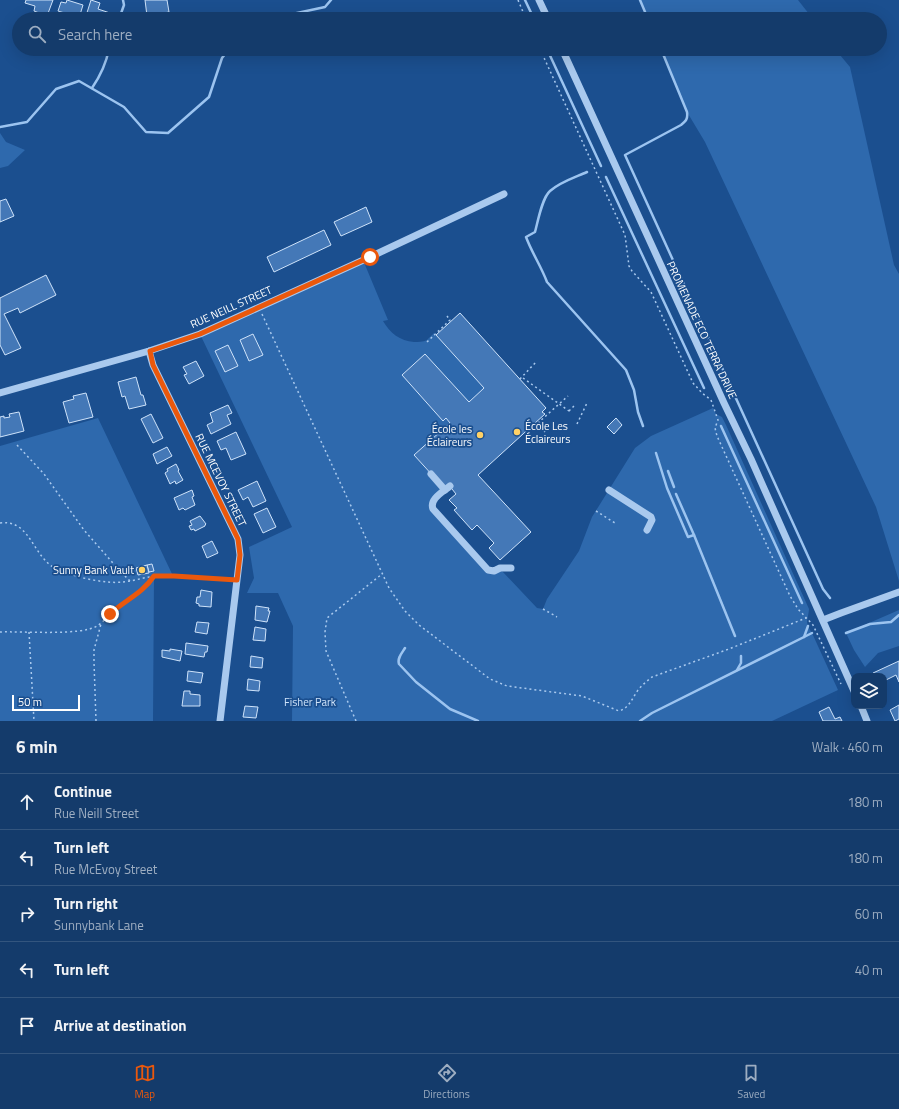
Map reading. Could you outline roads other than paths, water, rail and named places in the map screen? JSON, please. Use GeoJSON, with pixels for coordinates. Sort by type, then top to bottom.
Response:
{"type":"FeatureCollection","features":[{"type":"Feature","properties":{"kind":"street"},"geometry":{"type":"LineString","coordinates":[[539,0],[545,12]]}},
{"type":"Feature","properties":{"kind":"street","name":"PROMENADE ECO TERRA DRIVE"},"geometry":{"type":"LineString","coordinates":[[565,56],[720,397],[751,459],[851,684]]}},
{"type":"Feature","properties":{"kind":"street","name":"RUE NEILL STREET"},"geometry":{"type":"LineString","coordinates":[[0,393],[150,351],[200,334],[504,194]]}},
{"type":"Feature","properties":{"kind":"street","name":"RUE MCEVOY STREET"},"geometry":{"type":"LineString","coordinates":[[150,351],[153,365],[238,539],[240,555],[220,721]]}},
{"type":"Feature","properties":{"kind":"street"},"geometry":{"type":"LineString","coordinates":[[431,474],[447,488],[435,498],[431,506],[433,509],[488,570],[494,571],[500,568],[511,568]]}},
{"type":"Feature","properties":{"kind":"street"},"geometry":{"type":"LineString","coordinates":[[609,490],[651,517],[652,520],[648,530]]}},
{"type":"Feature","properties":{"kind":"street"},"geometry":{"type":"LineString","coordinates":[[823,620],[899,592]]}},
{"type":"Feature","properties":{"kind":"street"},"geometry":{"type":"LineString","coordinates":[[862,709],[867,721]]}},
{"type":"Feature","properties":{"kind":"waterway"},"geometry":{"type":"LineString","coordinates":[[122,12],[124,5],[123,0]]}},
{"type":"Feature","properties":{"kind":"waterway"},"geometry":{"type":"LineString","coordinates":[[302,12],[325,7],[331,0]]}},
{"type":"Feature","properties":{"kind":"waterway"},"geometry":{"type":"LineString","coordinates":[[525,0],[531,12]]}},
{"type":"Feature","properties":{"kind":"waterway"},"geometry":{"type":"LineString","coordinates":[[640,0],[645,12]]}},
{"type":"Feature","properties":{"kind":"waterway"},"geometry":{"type":"LineString","coordinates":[[92,88],[103,69],[107,56]]}},
{"type":"Feature","properties":{"kind":"waterway"},"geometry":{"type":"LineString","coordinates":[[0,127],[27,122],[56,89],[79,81],[124,107],[146,132],[168,133],[209,97],[224,56]]}},
{"type":"Feature","properties":{"kind":"waterway"},"geometry":{"type":"LineString","coordinates":[[550,56],[601,166]]}},
{"type":"Feature","properties":{"kind":"waterway"},"geometry":{"type":"LineString","coordinates":[[664,56],[687,112],[687,118],[681,125],[625,155],[823,589],[830,598]]}},
{"type":"Feature","properties":{"kind":"waterway"},"geometry":{"type":"LineString","coordinates":[[587,172],[563,182],[547,194],[535,232],[526,237],[547,282],[626,370],[634,390],[638,412],[643,426]]}},
{"type":"Feature","properties":{"kind":"waterway"},"geometry":{"type":"LineString","coordinates":[[606,177],[704,388]]}},
{"type":"Feature","properties":{"kind":"waterway"},"geometry":{"type":"LineString","coordinates":[[721,426],[802,603]]}},
{"type":"Feature","properties":{"kind":"waterway"},"geometry":{"type":"LineString","coordinates":[[656,453],[667,488],[688,537],[694,535],[735,636]]}},
{"type":"Feature","properties":{"kind":"waterway"},"geometry":{"type":"LineString","coordinates":[[668,471],[674,487]]}},
{"type":"Feature","properties":{"kind":"waterway"},"geometry":{"type":"LineString","coordinates":[[676,494],[694,535]]}},
{"type":"Feature","properties":{"kind":"waterway"},"geometry":{"type":"LineString","coordinates":[[846,633],[870,624],[891,622],[899,615]]}},
{"type":"Feature","properties":{"kind":"waterway"},"geometry":{"type":"LineString","coordinates":[[804,637],[808,626]]}},
{"type":"Feature","properties":{"kind":"waterway"},"geometry":{"type":"LineString","coordinates":[[640,721],[652,713],[812,633]]}},
{"type":"Feature","properties":{"kind":"waterway"},"geometry":{"type":"LineString","coordinates":[[405,648],[399,658],[399,664],[416,682],[450,709],[478,721]]}},
{"type":"Feature","properties":{"kind":"waterway"},"geometry":{"type":"LineString","coordinates":[[737,670],[741,663],[741,656]]}},
{"type":"Feature","properties":{"kind":"place","name":"École Les Éclaireurs"},"geometry":{"type":"Point","coordinates":[517,432]}},
{"type":"Feature","properties":{"kind":"place","name":"École les Éclaireurs"},"geometry":{"type":"Point","coordinates":[480,435]}},
{"type":"Feature","properties":{"kind":"place","name":"Sunny Bank Vault"},"geometry":{"type":"Point","coordinates":[142,570]}},
{"type":"Feature","properties":{"kind":"park label","name":"Fisher Park"},"geometry":{"type":"Point","coordinates":[310,702]}}]}
